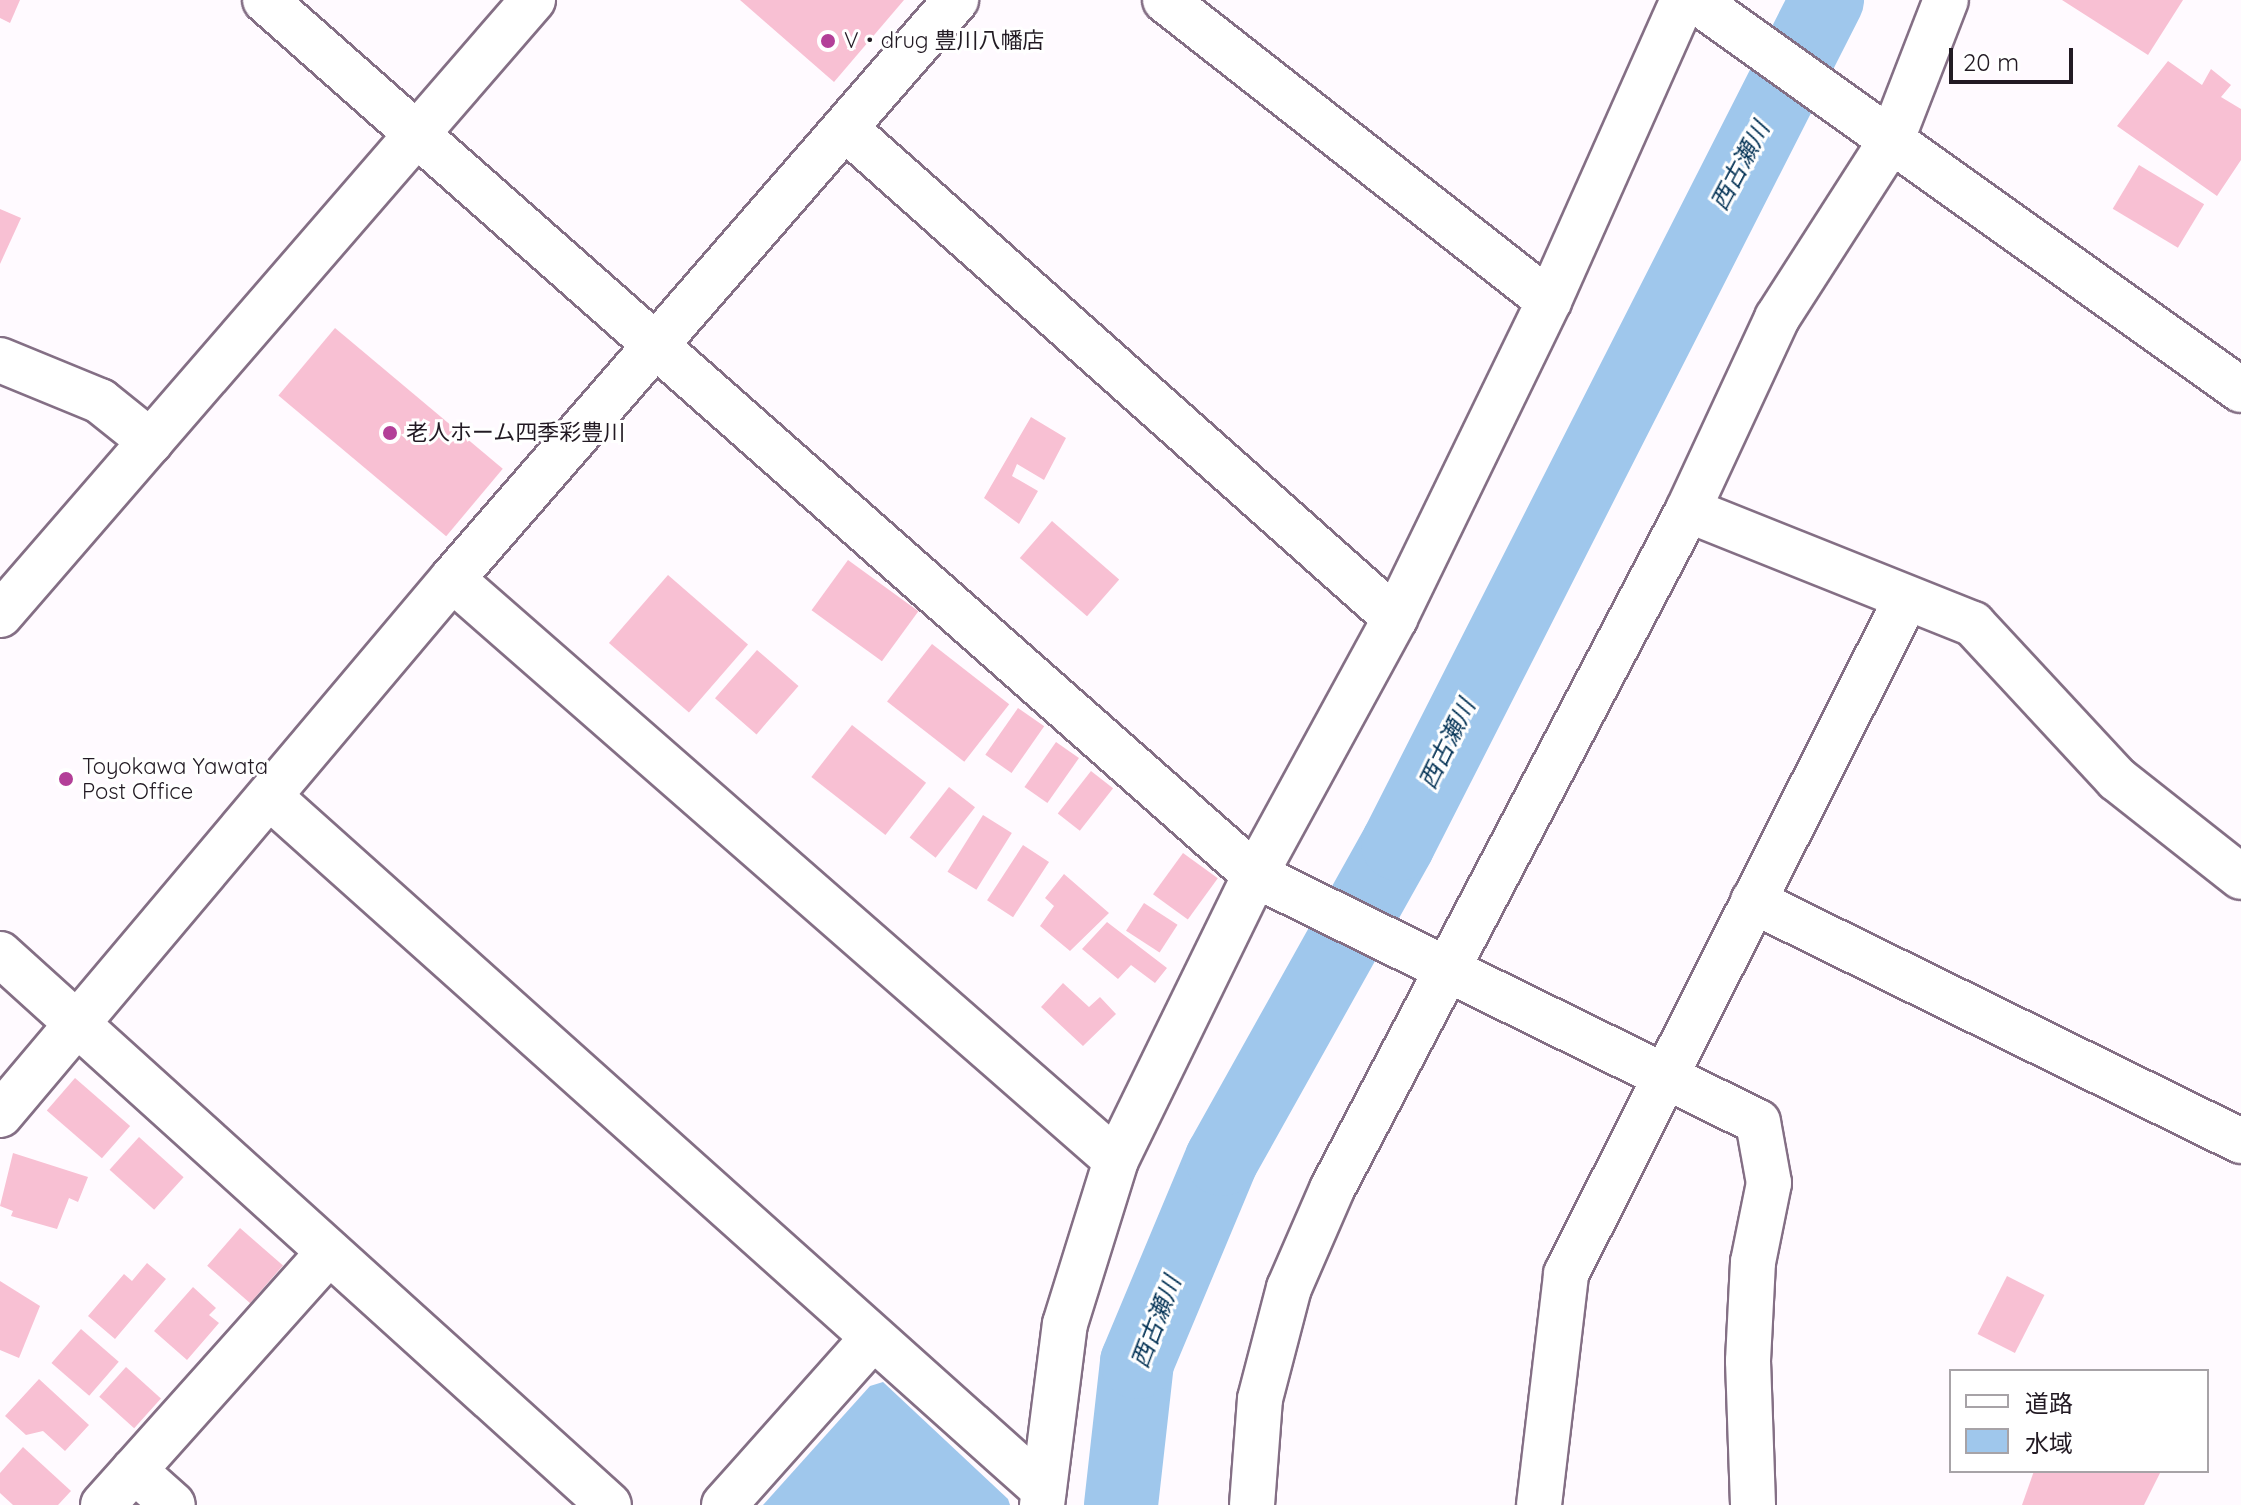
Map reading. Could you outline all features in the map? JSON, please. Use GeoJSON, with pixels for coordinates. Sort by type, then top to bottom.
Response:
{"type":"FeatureCollection","features":[{"type":"Feature","properties":{"kind":"street"},"geometry":{"type":"LineString","coordinates":[[265,0],[1255,875],[1430,966],[1666,1074],[1758,1122],[1769,1183],[1753,1262],[1749,1333],[1753,1505]]}},
{"type":"Feature","properties":{"kind":"street"},"geometry":{"type":"LineString","coordinates":[[0,615],[533,0]]}},
{"type":"Feature","properties":{"kind":"street"},"geometry":{"type":"LineString","coordinates":[[0,1115],[271,798],[452,579],[847,130],[956,0]]}},
{"type":"Feature","properties":{"kind":"street"},"geometry":{"type":"LineString","coordinates":[[1165,0],[1549,301]]}},
{"type":"Feature","properties":{"kind":"street"},"geometry":{"type":"LineString","coordinates":[[1043,1497],[1065,1324],[1116,1160],[1255,875],[1395,618],[1549,301],[1683,0]]}},
{"type":"Feature","properties":{"kind":"street"},"geometry":{"type":"LineString","coordinates":[[1695,0],[2241,390]]}},
{"type":"Feature","properties":{"kind":"street"},"geometry":{"type":"LineString","coordinates":[[1252,1505],[1260,1399],[1289,1288],[1430,966],[1688,510],[1777,318],[1892,139],[1946,0]]}},
{"type":"Feature","properties":{"kind":"street"},"geometry":{"type":"LineString","coordinates":[[847,130],[1395,618]]}},
{"type":"Feature","properties":{"kind":"street"},"geometry":{"type":"LineString","coordinates":[[0,360],[100,401],[151,442]]}},
{"type":"Feature","properties":{"kind":"street"},"geometry":{"type":"LineString","coordinates":[[1688,510],[1905,601],[1973,624],[2117,779],[2241,877]]}},
{"type":"Feature","properties":{"kind":"street"},"geometry":{"type":"LineString","coordinates":[[452,579],[1116,1160]]}},
{"type":"Feature","properties":{"kind":"street"},"geometry":{"type":"LineString","coordinates":[[1539,1505],[1566,1274],[1905,601]]}},
{"type":"Feature","properties":{"kind":"street"},"geometry":{"type":"LineString","coordinates":[[271,798],[873,1338],[1043,1497]]}},
{"type":"Feature","properties":{"kind":"street"},"geometry":{"type":"LineString","coordinates":[[1753,901],[2241,1141]]}},
{"type":"Feature","properties":{"kind":"street"},"geometry":{"type":"LineString","coordinates":[[0,954],[609,1505]]}},
{"type":"Feature","properties":{"kind":"street"},"geometry":{"type":"LineString","coordinates":[[103,1505],[329,1252]]}},
{"type":"Feature","properties":{"kind":"street"},"geometry":{"type":"LineString","coordinates":[[724,1505],[873,1338]]}},
{"type":"Feature","properties":{"kind":"street"},"geometry":{"type":"LineString","coordinates":[[134,1470],[173,1505]]}},
{"type":"Feature","properties":{"kind":"water"},"geometry":{"type":"Polygon","coordinates":[[[883,1382],[1008,1499],[1010,1505],[763,1505],[870,1386],[883,1382]]]}},
{"type":"Feature","properties":{"kind":"building"},"geometry":{"type":"Polygon","coordinates":[[[0,0],[20,0],[10,23],[0,18],[0,0]]]}},
{"type":"Feature","properties":{"kind":"building","name":"V・drug 豊川八幡店"},"geometry":{"type":"Polygon","coordinates":[[[740,0],[904,0],[834,82],[740,0]]]}},
{"type":"Feature","properties":{"kind":"building"},"geometry":{"type":"Polygon","coordinates":[[[2062,0],[2183,0],[2148,55],[2062,0]]]}},
{"type":"Feature","properties":{"kind":"building"},"geometry":{"type":"Polygon","coordinates":[[[2168,61],[2202,85],[2211,69],[2231,85],[2221,97],[2241,109],[2241,160],[2217,196],[2117,126],[2168,61]]]}},
{"type":"Feature","properties":{"kind":"building"},"geometry":{"type":"Polygon","coordinates":[[[2139,165],[2204,204],[2178,248],[2113,209],[2139,165]]]}},
{"type":"Feature","properties":{"kind":"building"},"geometry":{"type":"Polygon","coordinates":[[[0,209],[21,218],[0,264],[0,209]]]}},
{"type":"Feature","properties":{"kind":"building","name":"老人ホーム四季彩豊川"},"geometry":{"type":"Polygon","coordinates":[[[335,328],[503,469],[446,536],[278,395],[335,328]]]}},
{"type":"Feature","properties":{"kind":"building"},"geometry":{"type":"Polygon","coordinates":[[[1031,417],[1066,438],[1044,480],[1017,464],[1012,476],[1038,491],[1019,524],[984,498],[1031,417]]]}},
{"type":"Feature","properties":{"kind":"building"},"geometry":{"type":"Polygon","coordinates":[[[1052,521],[1119,579],[1087,616],[1020,558],[1052,521]]]}},
{"type":"Feature","properties":{"kind":"building"},"geometry":{"type":"Polygon","coordinates":[[[848,560],[918,611],[882,661],[812,610],[848,560]]]}},
{"type":"Feature","properties":{"kind":"building"},"geometry":{"type":"Polygon","coordinates":[[[668,575],[748,645],[689,712],[609,643],[668,575]]]}},
{"type":"Feature","properties":{"kind":"building"},"geometry":{"type":"Polygon","coordinates":[[[932,644],[1009,704],[964,762],[887,702],[932,644]]]}},
{"type":"Feature","properties":{"kind":"building"},"geometry":{"type":"Polygon","coordinates":[[[757,650],[799,686],[757,734],[715,698],[757,650]]]}},
{"type":"Feature","properties":{"kind":"building"},"geometry":{"type":"Polygon","coordinates":[[[1018,708],[1044,726],[1012,773],[985,755],[1018,708]]]}},
{"type":"Feature","properties":{"kind":"building"},"geometry":{"type":"Polygon","coordinates":[[[852,725],[926,783],[885,835],[811,777],[852,725]]]}},
{"type":"Feature","properties":{"kind":"building"},"geometry":{"type":"Polygon","coordinates":[[[1056,742],[1079,758],[1047,803],[1024,787],[1056,742]]]}},
{"type":"Feature","properties":{"kind":"building"},"geometry":{"type":"Polygon","coordinates":[[[1091,771],[1113,788],[1080,831],[1058,814],[1091,771]]]}},
{"type":"Feature","properties":{"kind":"building"},"geometry":{"type":"Polygon","coordinates":[[[949,787],[975,807],[936,858],[910,837],[949,787]]]}},
{"type":"Feature","properties":{"kind":"building"},"geometry":{"type":"Polygon","coordinates":[[[983,815],[1012,833],[976,890],[947,872],[983,815]]]}},
{"type":"Feature","properties":{"kind":"building"},"geometry":{"type":"Polygon","coordinates":[[[1023,845],[1049,862],[1013,917],[987,900],[1023,845]]]}},
{"type":"Feature","properties":{"kind":"building"},"geometry":{"type":"Polygon","coordinates":[[[1183,853],[1218,878],[1188,920],[1153,894],[1183,853]]]}},
{"type":"Feature","properties":{"kind":"building"},"geometry":{"type":"Polygon","coordinates":[[[1064,874],[1109,913],[1070,951],[1040,926],[1054,906],[1045,898],[1064,874]]]}},
{"type":"Feature","properties":{"kind":"building"},"geometry":{"type":"Polygon","coordinates":[[[1144,903],[1178,925],[1160,952],[1126,931],[1144,903]]]}},
{"type":"Feature","properties":{"kind":"building"},"geometry":{"type":"Polygon","coordinates":[[[1107,922],[1167,968],[1155,983],[1131,965],[1118,979],[1082,949],[1107,922]]]}},
{"type":"Feature","properties":{"kind":"building"},"geometry":{"type":"Polygon","coordinates":[[[1063,983],[1089,1007],[1100,997],[1116,1014],[1083,1046],[1041,1007],[1063,983]]]}},
{"type":"Feature","properties":{"kind":"building"},"geometry":{"type":"Polygon","coordinates":[[[75,1078],[130,1126],[102,1158],[47,1110],[75,1078]]]}},
{"type":"Feature","properties":{"kind":"building"},"geometry":{"type":"Polygon","coordinates":[[[139,1137],[184,1177],[154,1210],[110,1170],[139,1137]]]}},
{"type":"Feature","properties":{"kind":"building"},"geometry":{"type":"Polygon","coordinates":[[[13,1153],[88,1177],[78,1202],[69,1198],[57,1229],[11,1216],[13,1211],[0,1206],[13,1153]]]}},
{"type":"Feature","properties":{"kind":"building"},"geometry":{"type":"Polygon","coordinates":[[[240,1228],[283,1265],[250,1303],[207,1266],[240,1228]]]}},
{"type":"Feature","properties":{"kind":"building"},"geometry":{"type":"Polygon","coordinates":[[[147,1263],[166,1279],[115,1339],[88,1316],[124,1274],[132,1281],[147,1263]]]}},
{"type":"Feature","properties":{"kind":"building"},"geometry":{"type":"Polygon","coordinates":[[[2007,1276],[2044,1295],[2015,1353],[1977,1334],[2007,1276]]]}},
{"type":"Feature","properties":{"kind":"building"},"geometry":{"type":"Polygon","coordinates":[[[0,1281],[40,1306],[19,1358],[0,1350],[0,1281]]]}},
{"type":"Feature","properties":{"kind":"building"},"geometry":{"type":"Polygon","coordinates":[[[193,1287],[216,1308],[209,1315],[219,1323],[187,1360],[154,1331],[193,1287]]]}},
{"type":"Feature","properties":{"kind":"building"},"geometry":{"type":"Polygon","coordinates":[[[81,1329],[119,1362],[89,1396],[51,1363],[81,1329]]]}},
{"type":"Feature","properties":{"kind":"building"},"geometry":{"type":"Polygon","coordinates":[[[126,1367],[161,1398],[134,1428],[99,1397],[126,1367]]]}},
{"type":"Feature","properties":{"kind":"building"},"geometry":{"type":"Polygon","coordinates":[[[39,1379],[89,1425],[65,1451],[43,1431],[26,1435],[5,1416],[39,1379]]]}},
{"type":"Feature","properties":{"kind":"building"},"geometry":{"type":"Polygon","coordinates":[[[23,1447],[71,1491],[58,1505],[13,1505],[0,1493],[0,1473],[23,1447]]]}},
{"type":"Feature","properties":{"kind":"building"},"geometry":{"type":"Polygon","coordinates":[[[2033,1473],[2160,1473],[2144,1505],[2022,1505],[2033,1473]]]}},
{"type":"Feature","properties":{"kind":"waterway","name":"西古瀬川"},"geometry":{"type":"LineString","coordinates":[[1121,1505],[1137,1362],[1222,1159],[1398,844],[1827,0]]}},
{"type":"Feature","properties":{"kind":"place","name":"V・drug 豊川八幡店"},"geometry":{"type":"Point","coordinates":[828,41]}},
{"type":"Feature","properties":{"kind":"place","name":"老人ホーム四季彩豊川"},"geometry":{"type":"Point","coordinates":[390,433]}},
{"type":"Feature","properties":{"kind":"place","name":"Toyokawa Yawata Post Office"},"geometry":{"type":"Point","coordinates":[66,779]}}]}
